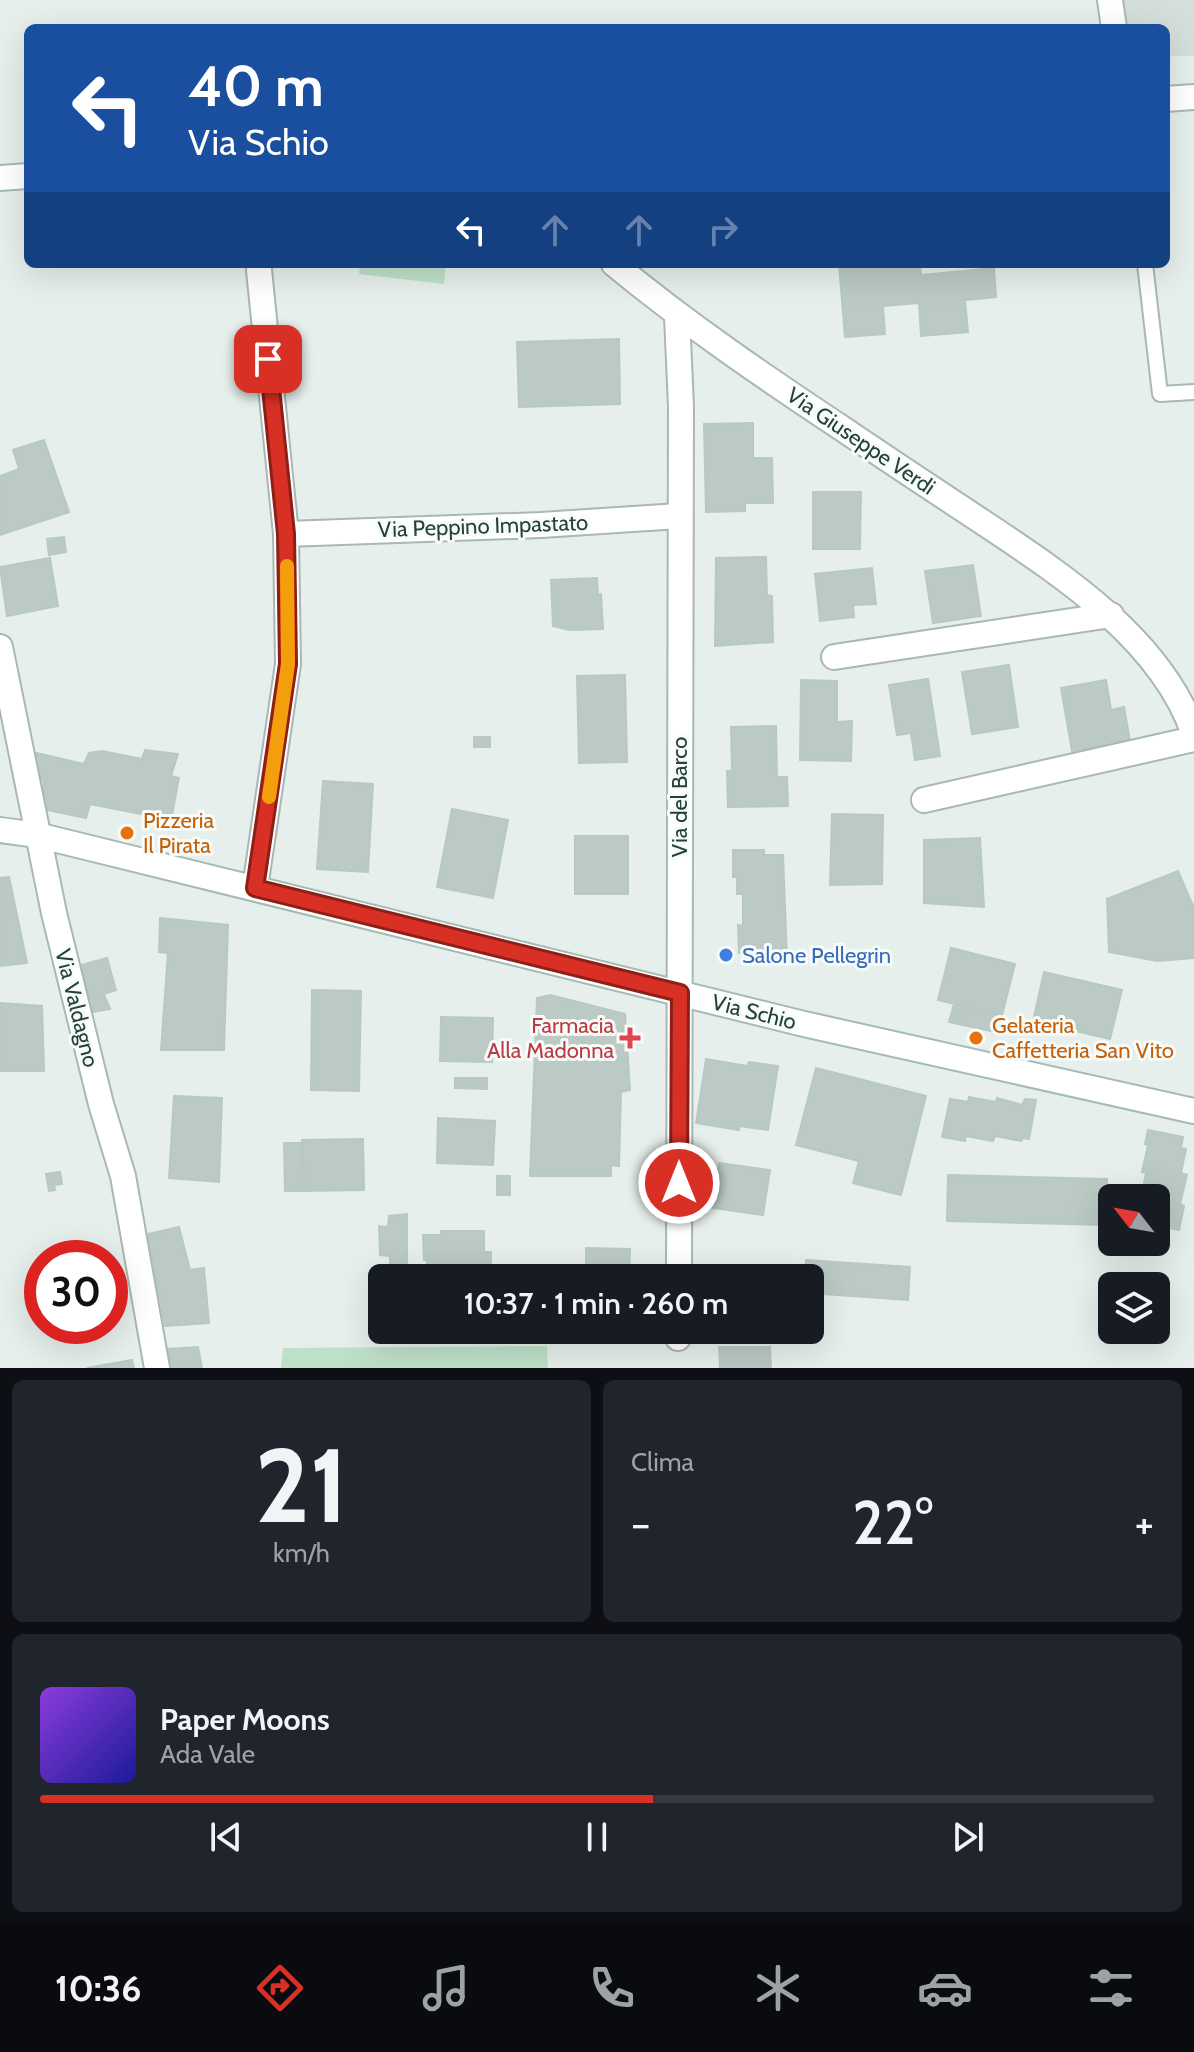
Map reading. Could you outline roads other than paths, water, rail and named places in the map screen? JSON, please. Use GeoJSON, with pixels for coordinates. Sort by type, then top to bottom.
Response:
{"type":"FeatureCollection","features":[{"type":"Feature","properties":{"kind":"street"},"geometry":{"type":"LineString","coordinates":[[1110,0],[1113,24]]}},
{"type":"Feature","properties":{"kind":"street"},"geometry":{"type":"LineString","coordinates":[[1170,99],[1194,97]]}},
{"type":"Feature","properties":{"kind":"street"},"geometry":{"type":"LineString","coordinates":[[0,178],[24,176]]}},
{"type":"Feature","properties":{"kind":"street","name":"Via Giuseppe Verdi"},"geometry":{"type":"LineString","coordinates":[[619,268],[730,355],[1021,548],[1111,615],[1150,657],[1186,709],[1194,736],[924,800]]}},
{"type":"Feature","properties":{"kind":"street"},"geometry":{"type":"LineString","coordinates":[[255,888],[288,664],[286,534],[259,270]]}},
{"type":"Feature","properties":{"kind":"street","name":"Via del Barco"},"geometry":{"type":"LineString","coordinates":[[677,316],[681,407],[679,1264]]}},
{"type":"Feature","properties":{"kind":"street","name":"Via Peppino Impastato"},"geometry":{"type":"LineString","coordinates":[[286,534],[541,525],[679,516]]}},
{"type":"Feature","properties":{"kind":"street"},"geometry":{"type":"LineString","coordinates":[[834,657],[1111,615]]}},
{"type":"Feature","properties":{"kind":"street","name":"Via Valdagno"},"geometry":{"type":"LineString","coordinates":[[0,647],[37,835],[98,1089],[123,1176],[157,1368]]}},
{"type":"Feature","properties":{"kind":"street","name":"Via Schio"},"geometry":{"type":"LineString","coordinates":[[0,830],[37,835],[804,1024],[1194,1111]]}},
{"type":"Feature","properties":{"kind":"lane"},"geometry":{"type":"LineString","coordinates":[[1145,268],[1160,394],[1194,392]]}},
{"type":"Feature","properties":{"kind":"place","name":"Pizzeria Il Pirata"},"geometry":{"type":"Point","coordinates":[127,833]}},
{"type":"Feature","properties":{"kind":"place","name":"Salone Pellegrin"},"geometry":{"type":"Point","coordinates":[726,955]}},
{"type":"Feature","properties":{"kind":"place","name":"Farmacia Alla Madonna"},"geometry":{"type":"Point","coordinates":[630,1038]}},
{"type":"Feature","properties":{"kind":"place","name":"Gelateria Caffetteria San Vito"},"geometry":{"type":"Point","coordinates":[976,1038]}}]}
